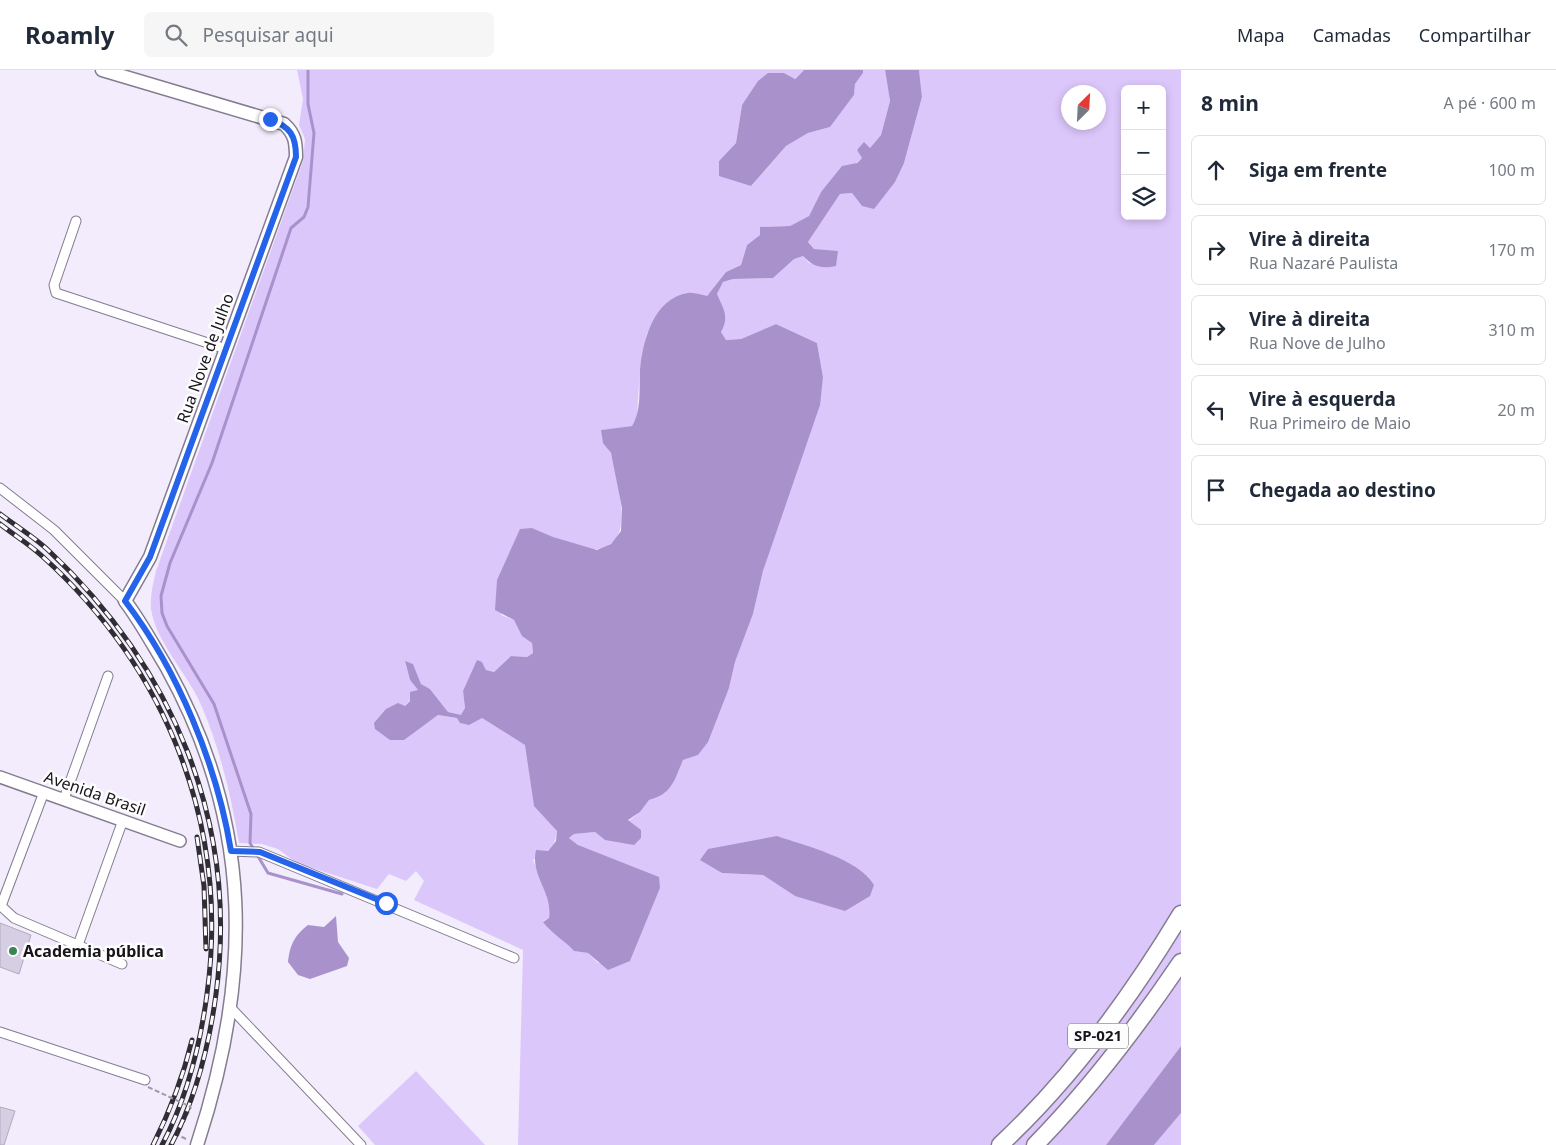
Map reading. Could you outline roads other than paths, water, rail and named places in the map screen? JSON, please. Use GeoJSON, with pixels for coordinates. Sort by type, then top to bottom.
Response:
{"type":"FeatureCollection","features":[{"type":"Feature","properties":{"kind":"highway","name":"SP-021"},"geometry":{"type":"LineString","coordinates":[[1000,1145],[1061,1080],[1098,1035],[1181,914]]}},
{"type":"Feature","properties":{"kind":"highway","name":"SP-021"},"geometry":{"type":"LineString","coordinates":[[1035,1145],[1079,1098],[1128,1038],[1181,962]]}},
{"type":"Feature","properties":{"kind":"main road","name":"Rua Nove de Julho"},"geometry":{"type":"LineString","coordinates":[[102,70],[284,124],[293,133],[296,143],[296,157],[150,557],[125,601]]}},
{"type":"Feature","properties":{"kind":"main road"},"geometry":{"type":"LineString","coordinates":[[125,601],[141,622],[194,721],[237,851],[237,934],[230,1007],[213,1091],[197,1145]]}},
{"type":"Feature","properties":{"kind":"street"},"geometry":{"type":"LineString","coordinates":[[76,221],[54,285],[56,293],[226,349]]}},
{"type":"Feature","properties":{"kind":"street"},"geometry":{"type":"LineString","coordinates":[[0,488],[54,530],[125,601]]}},
{"type":"Feature","properties":{"kind":"street"},"geometry":{"type":"LineString","coordinates":[[64,799],[108,676]]}},
{"type":"Feature","properties":{"kind":"street","name":"Avenida Brasil"},"geometry":{"type":"LineString","coordinates":[[0,777],[180,840]]}},
{"type":"Feature","properties":{"kind":"street"},"geometry":{"type":"LineString","coordinates":[[44,792],[1,905],[14,918],[122,964]]}},
{"type":"Feature","properties":{"kind":"street"},"geometry":{"type":"LineString","coordinates":[[78,945],[123,820]]}},
{"type":"Feature","properties":{"kind":"street"},"geometry":{"type":"LineString","coordinates":[[237,851],[260,852],[514,958]]}},
{"type":"Feature","properties":{"kind":"street"},"geometry":{"type":"LineString","coordinates":[[230,1007],[361,1145]]}},
{"type":"Feature","properties":{"kind":"street"},"geometry":{"type":"LineString","coordinates":[[0,1032],[147,1084]]}},
{"type":"Feature","properties":{"kind":"waterway"},"geometry":{"type":"LineString","coordinates":[[308,70],[308,104],[314,133],[308,207],[304,217],[291,228],[212,463],[170,563],[161,596],[162,613],[167,626],[214,704],[251,814],[250,843],[268,873],[342,894]]}},
{"type":"Feature","properties":{"kind":"railway"},"geometry":{"type":"LineString","coordinates":[[0,514],[48,550],[92,596],[130,645],[162,697],[187,752],[206,809],[217,869],[221,931],[216,994],[210,1033],[200,1071],[188,1109],[171,1145]]}},
{"type":"Feature","properties":{"kind":"railway"},"geometry":{"type":"LineString","coordinates":[[0,524],[42,556],[86,600],[124,648],[155,700],[180,754],[198,811],[208,871],[212,932],[207,994],[201,1033],[191,1071],[179,1109],[162,1145]]}},
{"type":"Feature","properties":{"kind":"railway"},"geometry":{"type":"LineString","coordinates":[[197,837],[204,886],[206,949]]}},
{"type":"Feature","properties":{"kind":"railway"},"geometry":{"type":"LineString","coordinates":[[153,1145],[176,1094],[192,1040]]}},
{"type":"Feature","properties":{"kind":"place","name":"Academia pública"},"geometry":{"type":"Point","coordinates":[13,951]}}]}
